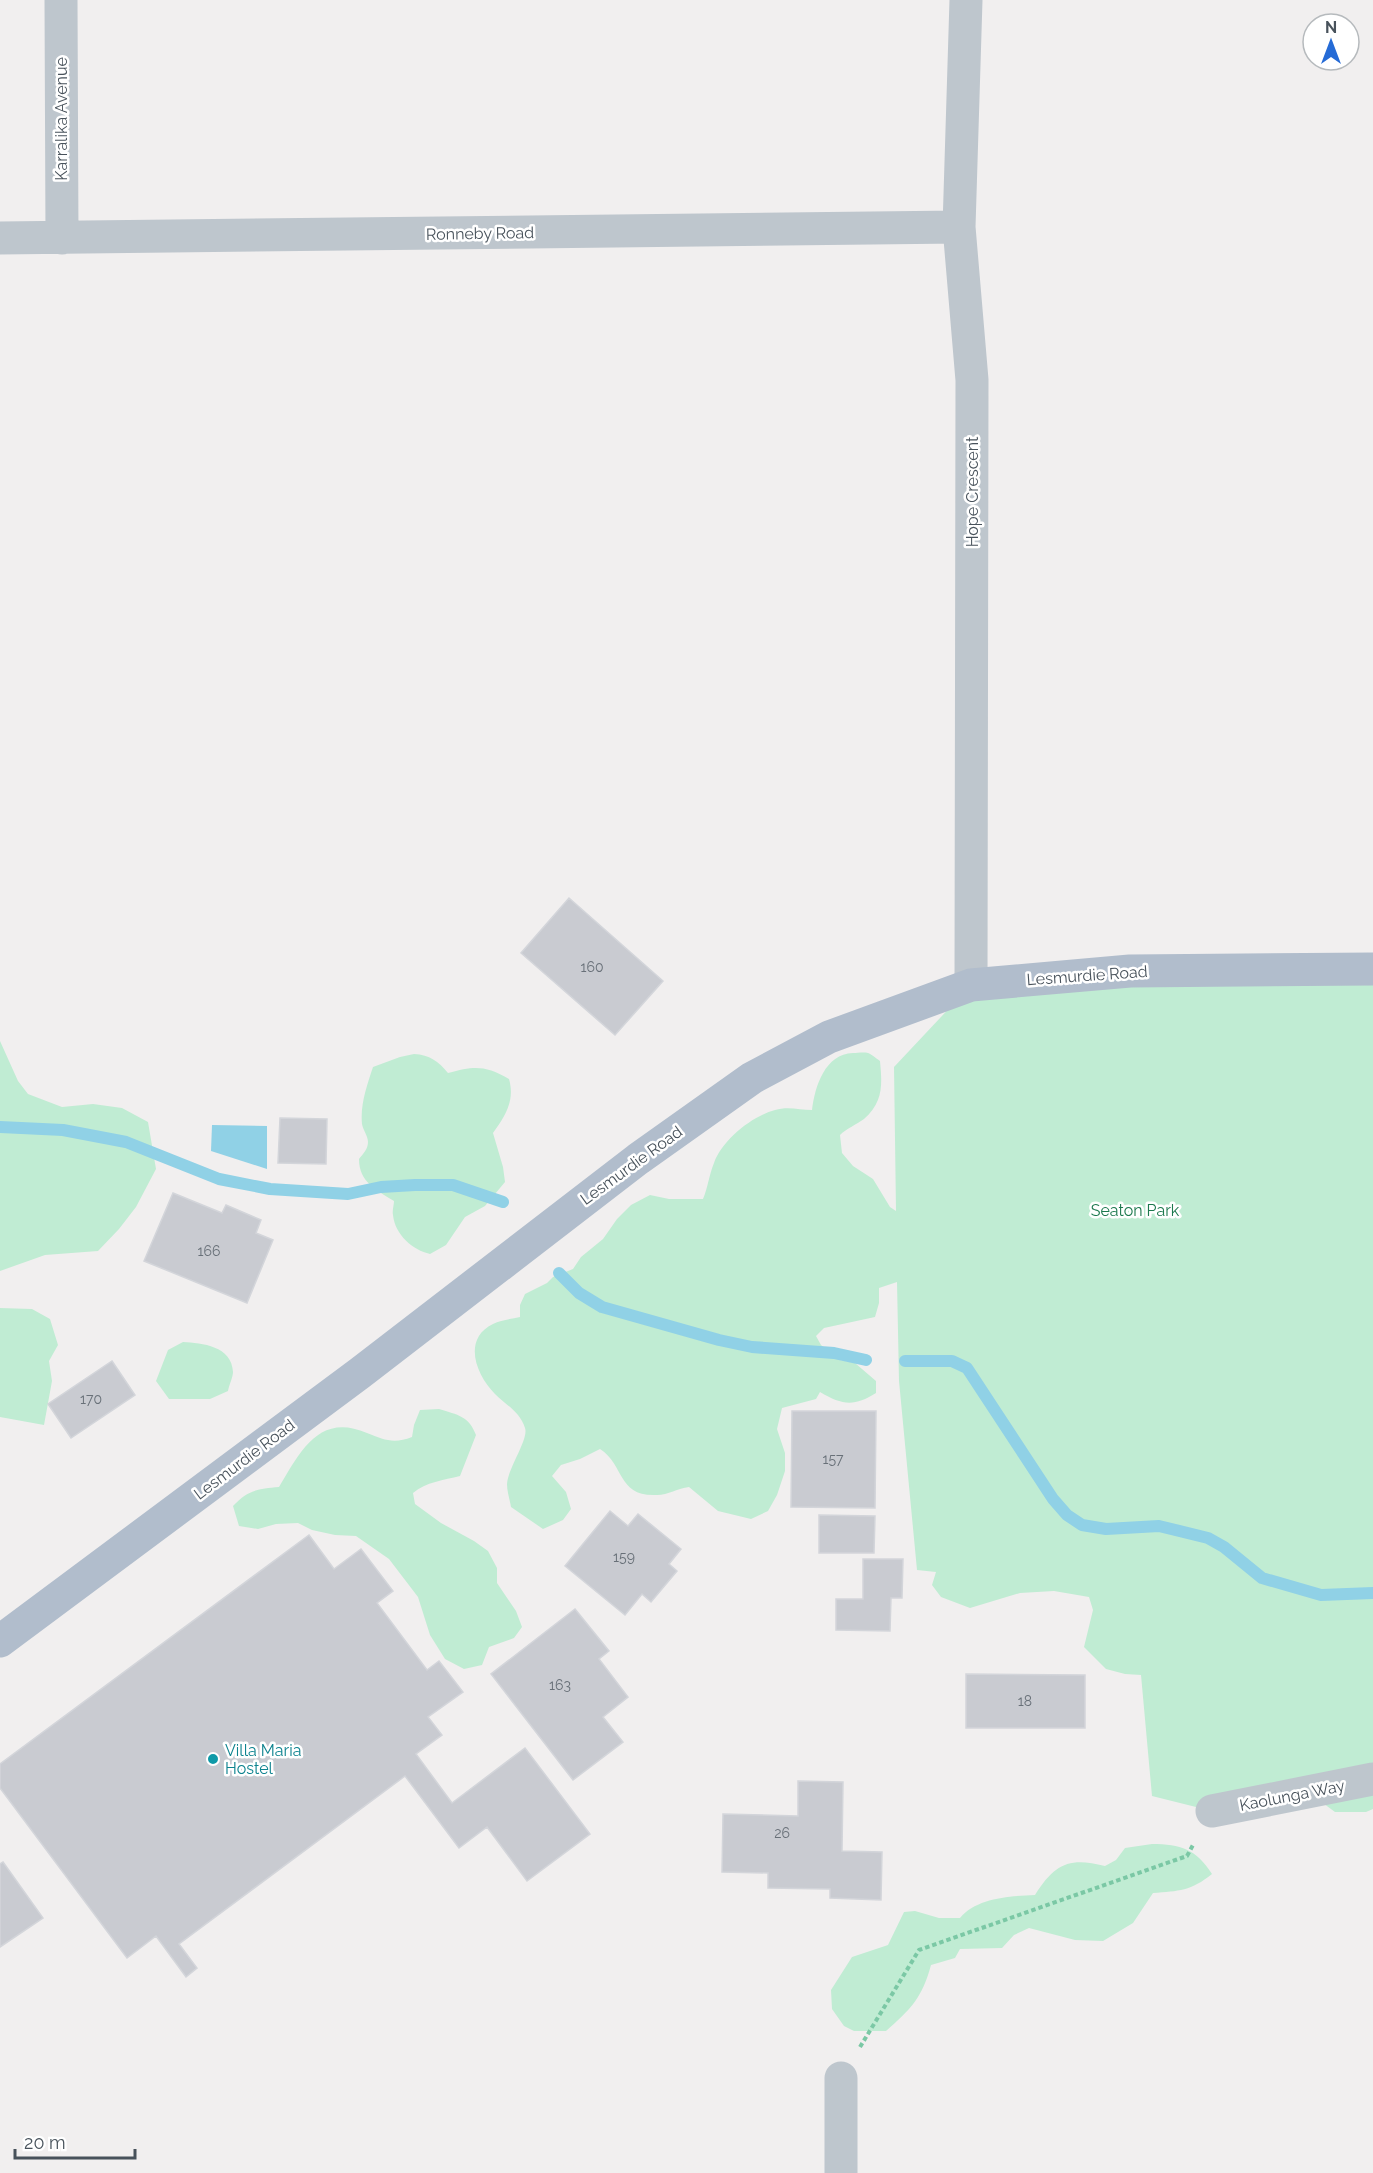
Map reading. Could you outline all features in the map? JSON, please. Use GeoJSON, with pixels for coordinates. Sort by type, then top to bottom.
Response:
{"type":"FeatureCollection","features":[{"type":"Feature","properties":{"kind":"main road","name":"Lesmurdie Road"},"geometry":{"type":"LineString","coordinates":[[0,1641],[360,1373],[638,1159],[752,1078],[829,1037],[971,985],[1130,971],[1373,969]]}},
{"type":"Feature","properties":{"kind":"street","name":"Karralika Avenue"},"geometry":{"type":"LineString","coordinates":[[61,0],[62,238]]}},
{"type":"Feature","properties":{"kind":"street","name":"Hope Crescent"},"geometry":{"type":"LineString","coordinates":[[966,0],[959,227],[972,380],[971,985]]}},
{"type":"Feature","properties":{"kind":"street","name":"Ronneby Road"},"geometry":{"type":"LineString","coordinates":[[0,238],[959,227]]}},
{"type":"Feature","properties":{"kind":"street","name":"Kaolunga Way"},"geometry":{"type":"LineString","coordinates":[[1212,1811],[1373,1779]]}},
{"type":"Feature","properties":{"kind":"street"},"geometry":{"type":"LineString","coordinates":[[841,2078],[841,2173]]}},
{"type":"Feature","properties":{"kind":"path"},"geometry":{"type":"LineString","coordinates":[[841,2078],[920,1950],[1187,1856],[1212,1811]]}},
{"type":"Feature","properties":{"kind":"green space","name":"Seaton Park"},"geometry":{"type":"Polygon","coordinates":[[[1373,969],[1373,1809],[1366,1812],[1335,1812],[1308,1792],[1212,1811],[1152,1796],[1141,1675],[1106,1669],[1084,1647],[1093,1610],[1089,1597],[1054,1591],[1020,1593],[970,1608],[941,1597],[932,1585],[936,1572],[917,1570],[899,1381],[897,1282],[879,1288],[879,1303],[875,1317],[824,1328],[816,1336],[821,1345],[840,1360],[855,1363],[876,1381],[876,1393],[861,1401],[848,1403],[835,1400],[820,1392],[816,1399],[782,1408],[777,1429],[785,1453],[785,1471],[777,1495],[768,1511],[751,1519],[718,1511],[689,1487],[657,1495],[635,1491],[628,1486],[614,1463],[600,1449],[561,1465],[552,1476],[566,1492],[571,1509],[563,1520],[543,1529],[511,1507],[507,1490],[508,1477],[524,1439],[525,1428],[516,1413],[495,1394],[482,1377],[475,1358],[475,1348],[483,1331],[493,1324],[520,1317],[520,1305],[525,1294],[547,1283],[553,1277],[573,1269],[581,1257],[603,1239],[617,1219],[631,1205],[650,1195],[669,1199],[703,1199],[718,1154],[731,1138],[748,1123],[766,1113],[789,1108],[812,1110],[823,1073],[835,1059],[853,1053],[868,1053],[880,1061],[881,1085],[875,1106],[864,1119],[840,1135],[842,1153],[853,1166],[873,1179],[890,1207],[896,1211],[894,1067],[971,985],[1373,969]]]}},
{"type":"Feature","properties":{"kind":"green space"},"geometry":{"type":"Polygon","coordinates":[[[0,1041],[18,1081],[28,1094],[62,1107],[93,1104],[122,1108],[148,1122],[156,1169],[136,1207],[98,1251],[45,1255],[0,1271],[0,1041]]]}},
{"type":"Feature","properties":{"kind":"green space"},"geometry":{"type":"Polygon","coordinates":[[[414,1054],[433,1059],[448,1073],[472,1068],[493,1071],[509,1079],[511,1087],[508,1107],[493,1133],[505,1182],[485,1206],[465,1217],[446,1245],[430,1254],[417,1249],[401,1235],[394,1222],[394,1201],[375,1189],[365,1179],[359,1159],[368,1145],[362,1124],[362,1110],[373,1067],[414,1054]]]}},
{"type":"Feature","properties":{"kind":"green space"},"geometry":{"type":"Polygon","coordinates":[[[0,1308],[32,1309],[50,1319],[58,1345],[49,1361],[52,1381],[44,1425],[0,1417],[0,1308]]]}},
{"type":"Feature","properties":{"kind":"green space"},"geometry":{"type":"Polygon","coordinates":[[[183,1342],[207,1345],[222,1351],[227,1356],[233,1372],[228,1391],[210,1399],[169,1399],[156,1381],[168,1350],[183,1342]]]}},
{"type":"Feature","properties":{"kind":"green space"},"geometry":{"type":"Polygon","coordinates":[[[439,1409],[466,1420],[476,1435],[460,1476],[418,1489],[413,1493],[415,1504],[441,1523],[488,1551],[497,1568],[497,1583],[516,1611],[522,1627],[514,1638],[489,1647],[482,1665],[464,1669],[445,1659],[430,1635],[418,1597],[389,1559],[356,1536],[335,1535],[312,1530],[298,1523],[276,1524],[258,1529],[239,1526],[233,1506],[253,1491],[279,1487],[303,1449],[324,1432],[336,1428],[350,1428],[384,1439],[400,1440],[412,1437],[420,1410],[439,1409]]]}},
{"type":"Feature","properties":{"kind":"green space"},"geometry":{"type":"Polygon","coordinates":[[[1152,1844],[1171,1845],[1187,1850],[1200,1859],[1212,1874],[1198,1884],[1184,1889],[1153,1893],[1133,1923],[1103,1941],[1075,1940],[1029,1928],[1014,1935],[1002,1948],[960,1949],[955,1958],[931,1965],[919,1995],[886,2031],[854,2031],[844,2026],[832,2009],[831,1990],[852,1957],[888,1945],[904,1912],[915,1911],[939,1918],[960,1918],[967,1911],[984,1902],[1005,1897],[1035,1895],[1049,1876],[1064,1865],[1082,1862],[1105,1866],[1116,1860],[1125,1848],[1152,1844]]]}},
{"type":"Feature","properties":{"kind":"water"},"geometry":{"type":"Polygon","coordinates":[[[212,1125],[267,1126],[267,1169],[211,1151],[212,1125]]]}},
{"type":"Feature","properties":{"kind":"building"},"geometry":{"type":"Polygon","coordinates":[[[569,898],[663,981],[615,1035],[521,953],[569,898]]]}},
{"type":"Feature","properties":{"kind":"building"},"geometry":{"type":"Polygon","coordinates":[[[280,1118],[327,1119],[326,1164],[278,1163],[280,1118]]]}},
{"type":"Feature","properties":{"kind":"building"},"geometry":{"type":"Polygon","coordinates":[[[173,1193],[222,1213],[226,1205],[261,1220],[256,1233],[273,1240],[247,1303],[144,1261],[173,1193]]]}},
{"type":"Feature","properties":{"kind":"building"},"geometry":{"type":"Polygon","coordinates":[[[112,1361],[135,1395],[71,1438],[48,1404],[112,1361]]]}},
{"type":"Feature","properties":{"kind":"building"},"geometry":{"type":"Polygon","coordinates":[[[792,1411],[876,1411],[875,1508],[791,1507],[792,1411]]]}},
{"type":"Feature","properties":{"kind":"building"},"geometry":{"type":"Polygon","coordinates":[[[610,1511],[628,1526],[638,1514],[681,1549],[669,1564],[677,1571],[651,1602],[642,1594],[625,1615],[565,1566],[610,1511]]]}},
{"type":"Feature","properties":{"kind":"building"},"geometry":{"type":"Polygon","coordinates":[[[819,1515],[875,1516],[874,1553],[819,1553],[819,1515]]]}},
{"type":"Feature","properties":{"kind":"building","name":"Villa Maria Hostel"},"geometry":{"type":"Polygon","coordinates":[[[309,1535],[334,1569],[361,1549],[393,1591],[377,1603],[427,1670],[439,1661],[463,1692],[428,1717],[442,1735],[416,1754],[452,1803],[525,1748],[590,1834],[527,1881],[487,1827],[459,1848],[405,1776],[179,1944],[197,1968],[186,1977],[156,1936],[127,1958],[0,1788],[0,1764],[309,1535]]]}},
{"type":"Feature","properties":{"kind":"building"},"geometry":{"type":"Polygon","coordinates":[[[863,1559],[903,1559],[902,1598],[891,1598],[890,1631],[836,1630],[836,1599],[863,1599],[863,1559]]]}},
{"type":"Feature","properties":{"kind":"building"},"geometry":{"type":"Polygon","coordinates":[[[575,1609],[609,1651],[599,1659],[628,1697],[603,1717],[623,1742],[573,1780],[491,1674],[575,1609]]]}},
{"type":"Feature","properties":{"kind":"building"},"geometry":{"type":"Polygon","coordinates":[[[966,1674],[1085,1675],[1085,1728],[966,1728],[966,1674]]]}},
{"type":"Feature","properties":{"kind":"building"},"geometry":{"type":"Polygon","coordinates":[[[798,1781],[843,1782],[842,1851],[882,1852],[881,1900],[830,1898],[830,1889],[768,1888],[768,1873],[722,1872],[723,1814],[798,1816],[798,1781]]]}},
{"type":"Feature","properties":{"kind":"building"},"geometry":{"type":"Polygon","coordinates":[[[3,1862],[43,1918],[0,1947],[0,1864],[3,1862]]]}},
{"type":"Feature","properties":{"kind":"waterway"},"geometry":{"type":"LineString","coordinates":[[0,1127],[63,1130],[126,1142],[219,1179],[270,1189],[348,1194],[381,1187],[453,1185],[503,1202]]}},
{"type":"Feature","properties":{"kind":"waterway"},"geometry":{"type":"LineString","coordinates":[[559,1273],[579,1293],[602,1307],[752,1347],[834,1353],[866,1360]]}},
{"type":"Feature","properties":{"kind":"waterway"},"geometry":{"type":"LineString","coordinates":[[905,1361],[952,1361],[967,1368],[1053,1499],[1067,1515],[1082,1525],[1106,1529],[1159,1526],[1208,1538],[1224,1547],[1262,1578],[1321,1595],[1373,1593]]}},
{"type":"Feature","properties":{"kind":"place","name":"Villa Maria Hostel"},"geometry":{"type":"Point","coordinates":[213,1759]}}]}
